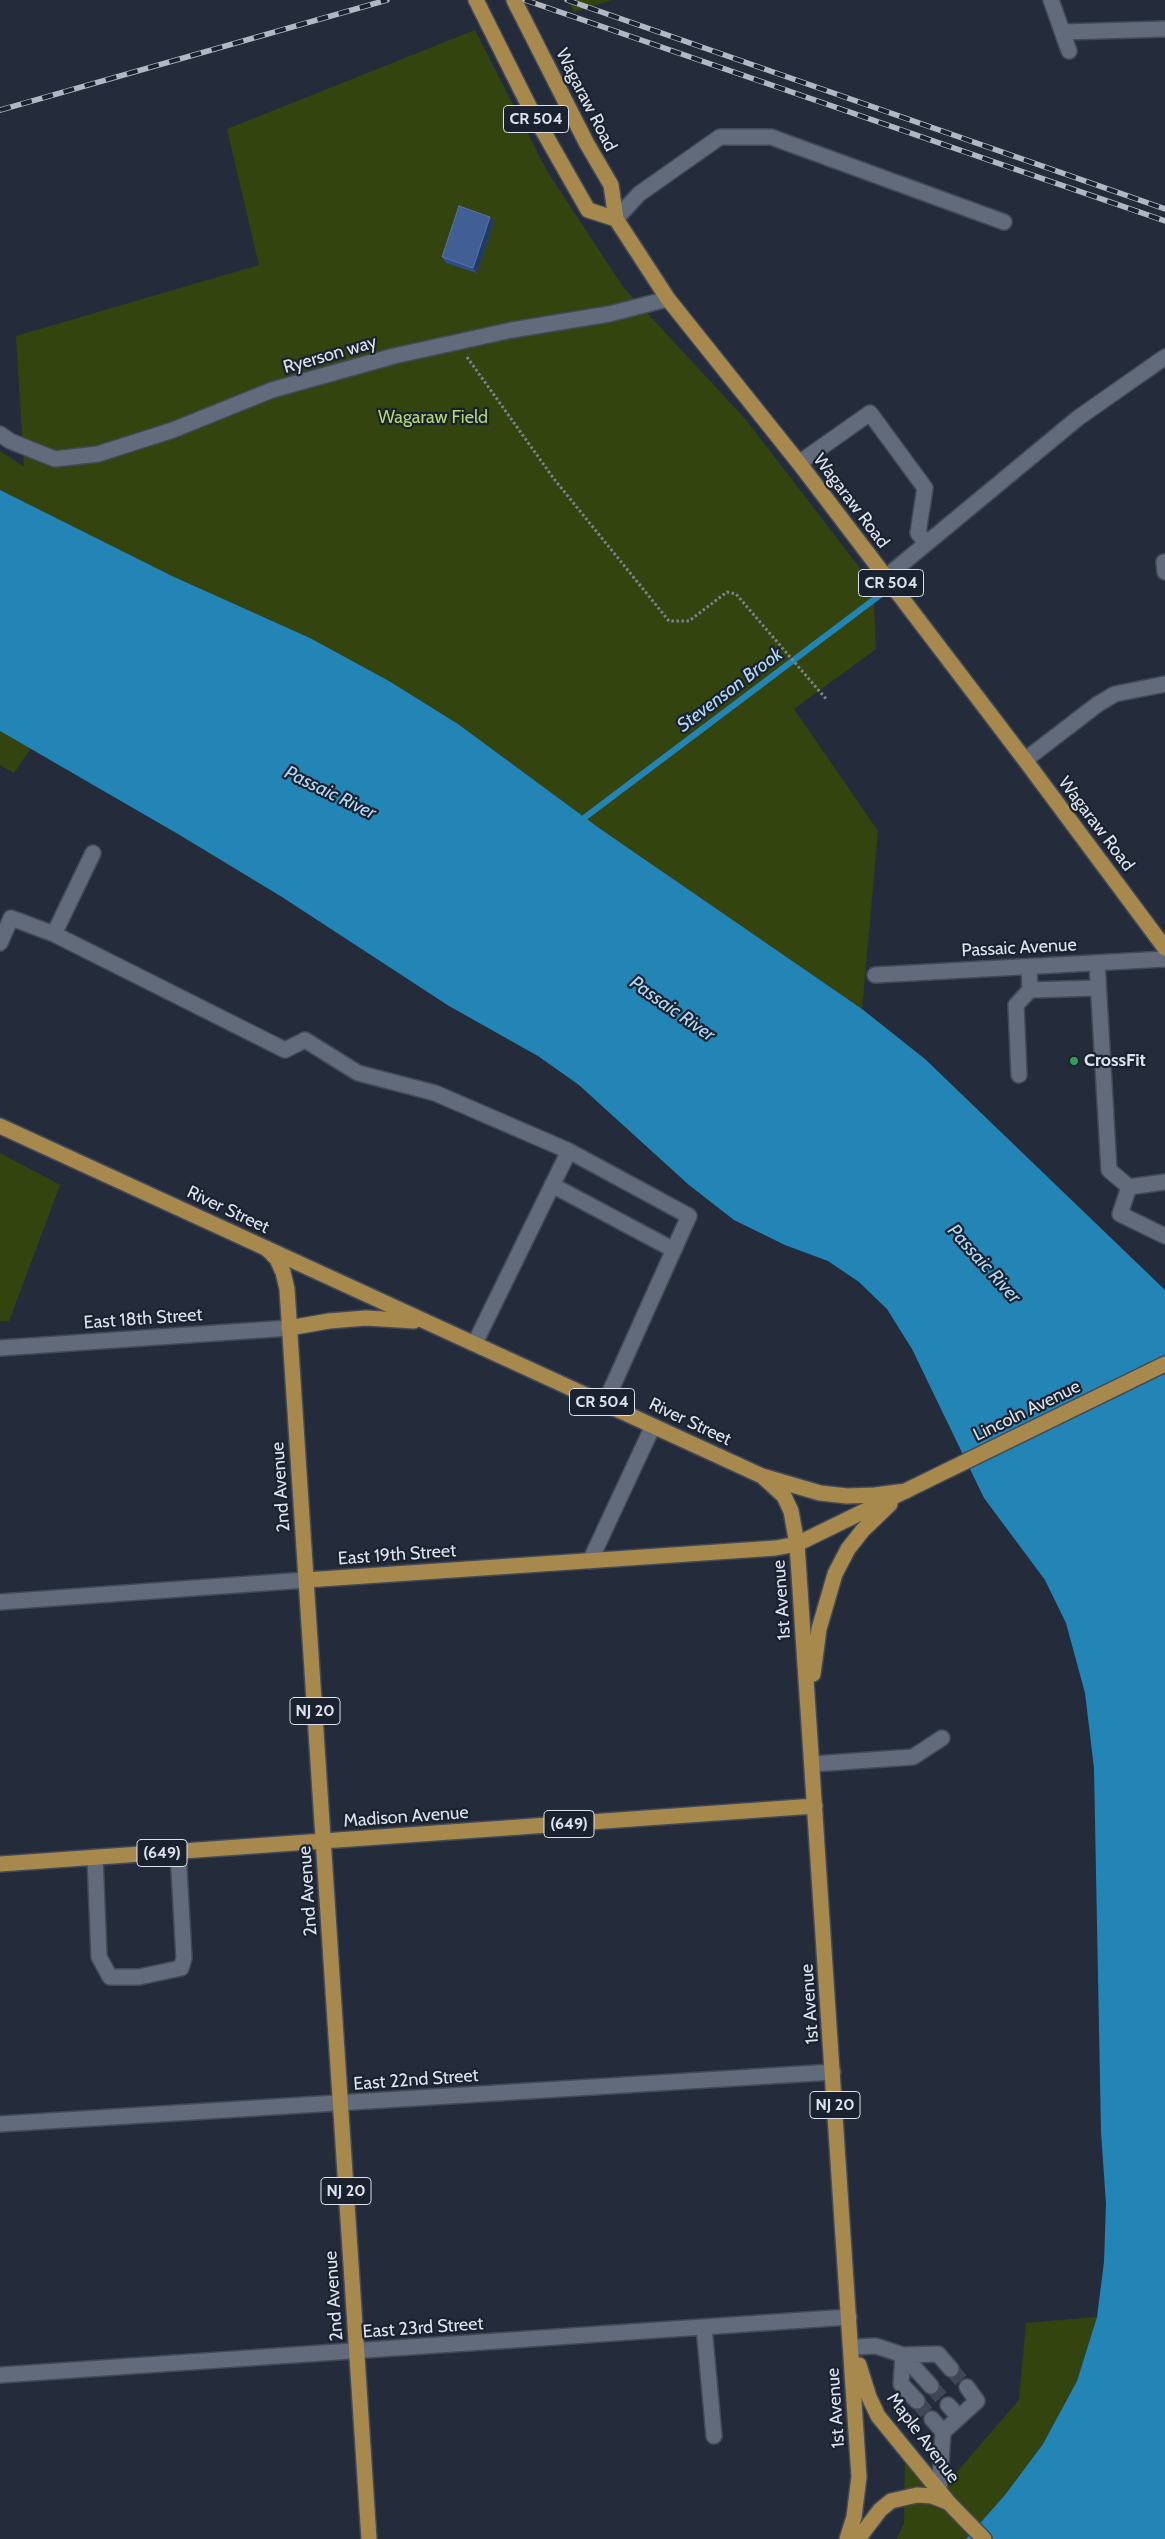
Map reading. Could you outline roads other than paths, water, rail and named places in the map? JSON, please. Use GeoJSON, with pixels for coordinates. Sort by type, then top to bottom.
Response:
{"type":"FeatureCollection","features":[{"type":"Feature","properties":{"kind":"main road","name":"CR 504"},"geometry":{"type":"LineString","coordinates":[[476,0],[530,108],[588,210],[616,219]]}},
{"type":"Feature","properties":{"kind":"main road","name":"Wagaraw Road"},"geometry":{"type":"LineString","coordinates":[[514,0],[587,144],[611,185],[616,219],[668,299],[799,462],[1165,948]]}},
{"type":"Feature","properties":{"kind":"main road","name":"River Street"},"geometry":{"type":"LineString","coordinates":[[0,1126],[762,1476],[792,1486],[838,1495],[875,1495],[906,1491]]}},
{"type":"Feature","properties":{"kind":"main road","name":"2nd Avenue"},"geometry":{"type":"LineString","coordinates":[[266,1248],[277,1259],[283,1272],[287,1289],[369,2539]]}},
{"type":"Feature","properties":{"kind":"main road","name":"River Street"},"geometry":{"type":"LineString","coordinates":[[289,1328],[329,1321],[382,1318],[413,1320],[441,1327]]}},
{"type":"Feature","properties":{"kind":"main road","name":"Lincoln Avenue"},"geometry":{"type":"LineString","coordinates":[[797,1544],[1165,1364]]}},
{"type":"Feature","properties":{"kind":"main road","name":"1st Avenue"},"geometry":{"type":"LineString","coordinates":[[762,1476],[784,1496],[791,1510],[797,1544],[853,2342],[859,2476],[854,2517],[846,2539]]}},
{"type":"Feature","properties":{"kind":"main road","name":"CR 504"},"geometry":{"type":"LineString","coordinates":[[810,1724],[814,1662],[819,1629],[835,1574],[848,1549],[863,1530],[906,1491]]}},
{"type":"Feature","properties":{"kind":"main road","name":"East 19th Street"},"geometry":{"type":"LineString","coordinates":[[306,1580],[776,1548],[797,1544]]}},
{"type":"Feature","properties":{"kind":"main road","name":"Madison Avenue"},"geometry":{"type":"LineString","coordinates":[[0,1864],[815,1806]]}},
{"type":"Feature","properties":{"kind":"main road","name":"Maple Avenue"},"geometry":{"type":"LineString","coordinates":[[853,2342],[862,2378],[878,2416],[949,2503],[984,2539]]}},
{"type":"Feature","properties":{"kind":"main road","name":"Maple Avenue"},"geometry":{"type":"LineString","coordinates":[[858,2539],[880,2510],[891,2502],[903,2497],[932,2496],[949,2503]]}},
{"type":"Feature","properties":{"kind":"street"},"geometry":{"type":"LineString","coordinates":[[1052,0],[1069,51]]}},
{"type":"Feature","properties":{"kind":"street"},"geometry":{"type":"LineString","coordinates":[[1064,32],[1165,29]]}},
{"type":"Feature","properties":{"kind":"street"},"geometry":{"type":"LineString","coordinates":[[616,219],[639,194],[720,137],[771,137],[1004,222]]}},
{"type":"Feature","properties":{"kind":"street","name":"Ryerson way"},"geometry":{"type":"LineString","coordinates":[[5,438],[55,458],[98,454],[173,430],[272,390],[394,356],[512,330],[609,314],[668,299]]}},
{"type":"Feature","properties":{"kind":"street"},"geometry":{"type":"LineString","coordinates":[[886,577],[1078,418],[1165,357]]}},
{"type":"Feature","properties":{"kind":"street"},"geometry":{"type":"LineString","coordinates":[[799,462],[870,413],[925,488],[918,533],[926,543]]}},
{"type":"Feature","properties":{"kind":"street"},"geometry":{"type":"LineString","coordinates":[[1025,760],[1098,704],[1115,694],[1165,684]]}},
{"type":"Feature","properties":{"kind":"street"},"geometry":{"type":"LineString","coordinates":[[54,934],[94,854]]}},
{"type":"Feature","properties":{"kind":"street"},"geometry":{"type":"LineString","coordinates":[[0,943],[11,918],[54,934],[285,1050],[305,1040],[358,1073],[435,1093],[568,1151],[690,1216],[605,1403]]}},
{"type":"Feature","properties":{"kind":"street","name":"Passaic Avenue"},"geometry":{"type":"LineString","coordinates":[[875,975],[1165,959]]}},
{"type":"Feature","properties":{"kind":"street"},"geometry":{"type":"LineString","coordinates":[[1097,963],[1109,1170],[1128,1187],[1165,1182]]}},
{"type":"Feature","properties":{"kind":"street"},"geometry":{"type":"LineString","coordinates":[[1029,967],[1030,990]]}},
{"type":"Feature","properties":{"kind":"street"},"geometry":{"type":"LineString","coordinates":[[1019,1075],[1016,1005],[1030,990],[1098,988]]}},
{"type":"Feature","properties":{"kind":"street"},"geometry":{"type":"LineString","coordinates":[[475,1343],[568,1151]]}},
{"type":"Feature","properties":{"kind":"street"},"geometry":{"type":"LineString","coordinates":[[552,1185],[674,1250]]}},
{"type":"Feature","properties":{"kind":"street"},"geometry":{"type":"LineString","coordinates":[[1128,1187],[1120,1214],[1165,1236]]}},
{"type":"Feature","properties":{"kind":"street","name":"East 18th Street"},"geometry":{"type":"LineString","coordinates":[[0,1348],[289,1328]]}},
{"type":"Feature","properties":{"kind":"street"},"geometry":{"type":"LineString","coordinates":[[590,1561],[653,1426]]}},
{"type":"Feature","properties":{"kind":"street","name":"East 19th Street"},"geometry":{"type":"LineString","coordinates":[[0,1602],[306,1580]]}},
{"type":"Feature","properties":{"kind":"street"},"geometry":{"type":"LineString","coordinates":[[813,1764],[913,1756],[942,1738]]}},
{"type":"Feature","properties":{"kind":"street"},"geometry":{"type":"LineString","coordinates":[[96,1857],[99,1957],[110,1978],[139,1977],[181,1968],[184,1958],[178,1852]]}},
{"type":"Feature","properties":{"kind":"street","name":"East 22nd Street"},"geometry":{"type":"LineString","coordinates":[[0,2124],[833,2072]]}},
{"type":"Feature","properties":{"kind":"street","name":"East 23rd Street"},"geometry":{"type":"LineString","coordinates":[[0,2376],[850,2317]]}},
{"type":"Feature","properties":{"kind":"street"},"geometry":{"type":"LineString","coordinates":[[704,2327],[714,2436]]}},
{"type":"Feature","properties":{"kind":"street"},"geometry":{"type":"LineString","coordinates":[[853,2342],[876,2346],[903,2355],[938,2354],[951,2369]]}},
{"type":"Feature","properties":{"kind":"street"},"geometry":{"type":"LineString","coordinates":[[903,2355],[931,2386]]}},
{"type":"Feature","properties":{"kind":"street"},"geometry":{"type":"LineString","coordinates":[[903,2355],[901,2384],[917,2401]]}},
{"type":"Feature","properties":{"kind":"street"},"geometry":{"type":"LineString","coordinates":[[939,2491],[943,2432],[977,2401],[967,2388]]}},
{"type":"Feature","properties":{"kind":"street"},"geometry":{"type":"LineString","coordinates":[[948,2405],[959,2417]]}},
{"type":"Feature","properties":{"kind":"street"},"geometry":{"type":"LineString","coordinates":[[932,2419],[943,2432]]}},
{"type":"Feature","properties":{"kind":"water","name":"Passaic River"},"geometry":{"type":"Polygon","coordinates":[[[0,490],[172,576],[310,638],[389,681],[458,724],[599,828],[862,1009],[925,1059],[1165,1290],[1165,2539],[966,2539],[1005,2495],[1043,2444],[1077,2381],[1097,2317],[1104,2262],[1106,2204],[1101,2132],[1094,1768],[1085,1693],[1066,1623],[1045,1580],[984,1498],[912,1349],[887,1309],[859,1282],[828,1261],[785,1245],[734,1220],[689,1185],[579,1085],[538,1056],[449,1006],[282,897],[178,834],[0,731],[0,490]]]}},
{"type":"Feature","properties":{"kind":"waterway","name":"Stevenson Brook"},"geometry":{"type":"LineString","coordinates":[[584,818],[892,586]]}},
{"type":"Feature","properties":{"kind":"tunnel"},"geometry":{"type":"LineString","coordinates":[[951,2369],[967,2387]]}},
{"type":"Feature","properties":{"kind":"tunnel"},"geometry":{"type":"LineString","coordinates":[[931,2386],[948,2405]]}},
{"type":"Feature","properties":{"kind":"tunnel"},"geometry":{"type":"LineString","coordinates":[[917,2401],[932,2419]]}},
{"type":"Feature","properties":{"kind":"railway"},"geometry":{"type":"LineString","coordinates":[[0,110],[387,0]]}},
{"type":"Feature","properties":{"kind":"railway"},"geometry":{"type":"LineString","coordinates":[[525,0],[1165,221]]}},
{"type":"Feature","properties":{"kind":"railway"},"geometry":{"type":"LineString","coordinates":[[567,0],[1165,209]]}},
{"type":"Feature","properties":{"kind":"place","name":"CrossFit"},"geometry":{"type":"Point","coordinates":[1074,1061]}},
{"type":"Feature","properties":{"kind":"park label","name":"Wagaraw Field"},"geometry":{"type":"Point","coordinates":[433,418]}}]}
